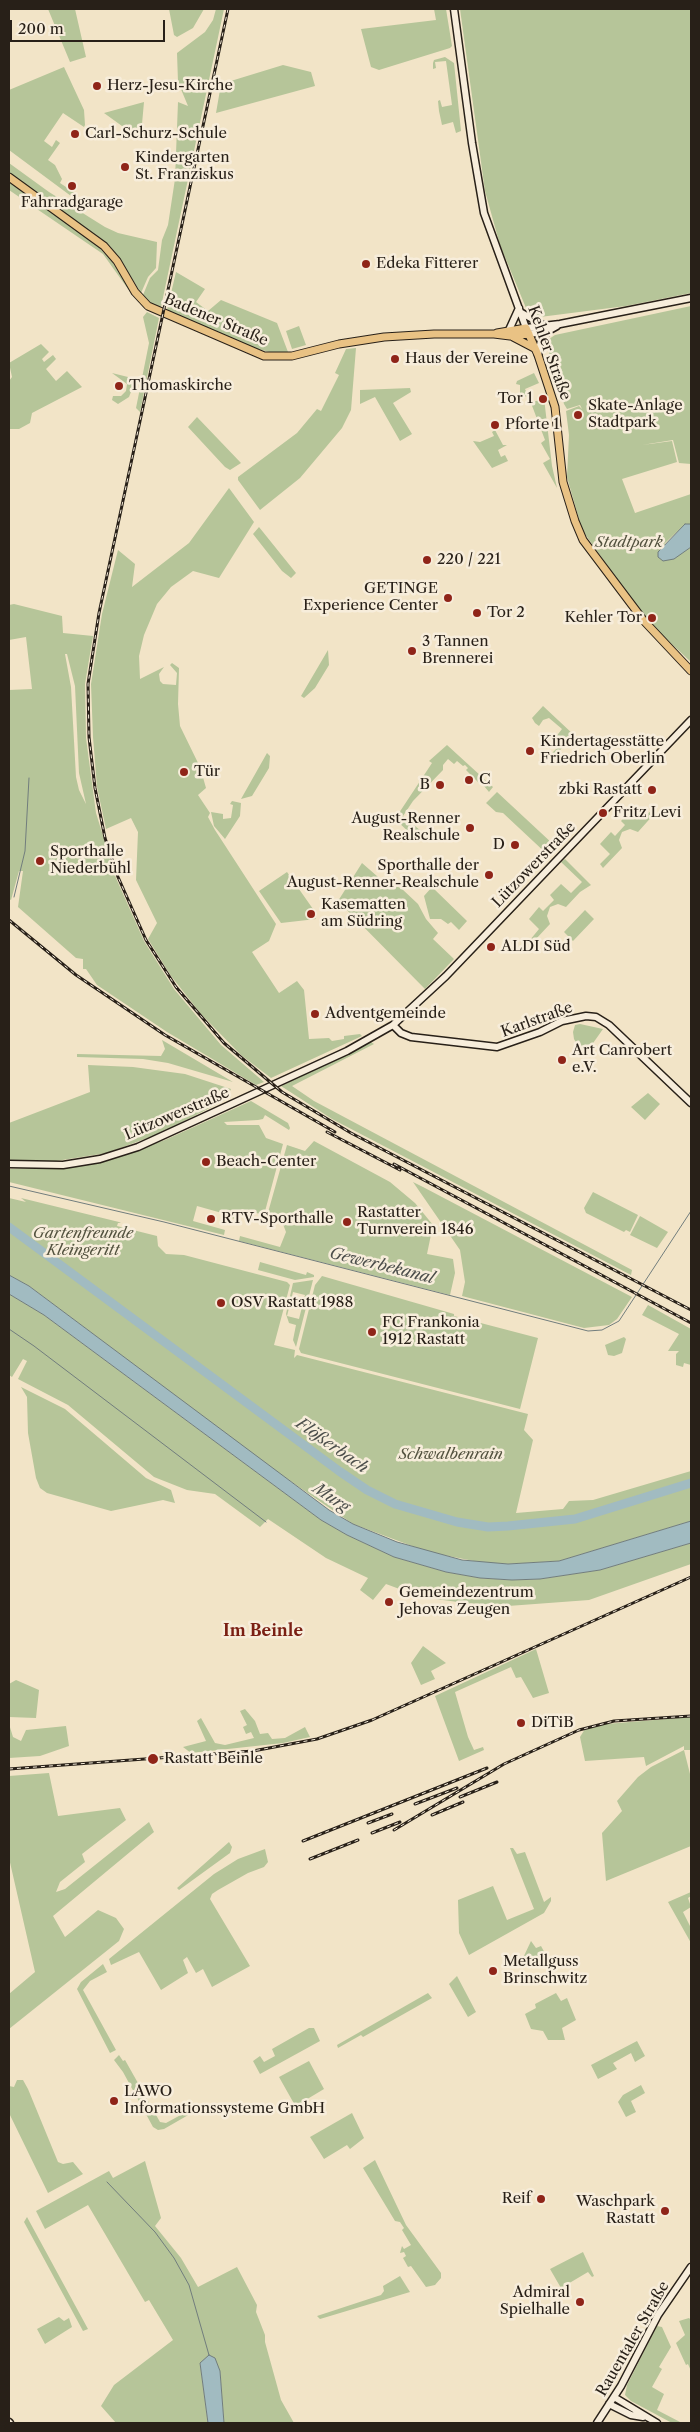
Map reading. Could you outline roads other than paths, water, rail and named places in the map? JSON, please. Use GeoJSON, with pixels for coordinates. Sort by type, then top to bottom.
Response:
{"type":"FeatureCollection","features":[{"type":"Feature","properties":{"kind":"main road","name":"Kehler Straße"},"geometry":{"type":"LineString","coordinates":[[454,9],[472,143],[483,206],[555,407],[563,482],[578,530],[589,550],[644,621],[691,671]]}},
{"type":"Feature","properties":{"kind":"main road","name":"Badener Straße"},"geometry":{"type":"LineString","coordinates":[[9,177],[104,246],[117,261],[135,292],[148,306],[249,352],[278,358],[358,340],[434,334],[494,334],[528,331]]}},
{"type":"Feature","properties":{"kind":"main road"},"geometry":{"type":"LineString","coordinates":[[528,331],[691,298]]}},
{"type":"Feature","properties":{"kind":"main road"},"geometry":{"type":"LineString","coordinates":[[520,310],[546,328],[536,351],[510,333],[520,310]]}},
{"type":"Feature","properties":{"kind":"main road","name":"Lützowerstraße"},"geometry":{"type":"LineString","coordinates":[[9,1164],[63,1165],[100,1159],[138,1147],[347,1051],[393,1025],[446,976],[691,720]]}},
{"type":"Feature","properties":{"kind":"main road","name":"Karlstraße"},"geometry":{"type":"LineString","coordinates":[[393,1025],[401,1033],[411,1037],[497,1047],[540,1032],[562,1021],[586,1016],[596,1017],[609,1025],[691,1103]]}},
{"type":"Feature","properties":{"kind":"main road","name":"Rauentaler Straße"},"geometry":{"type":"LineString","coordinates":[[597,2423],[614,2397],[658,2315],[691,2268]]}},
{"type":"Feature","properties":{"kind":"main road"},"geometry":{"type":"LineString","coordinates":[[614,2397],[657,2423]]}},
{"type":"Feature","properties":{"kind":"main road"},"geometry":{"type":"LineString","coordinates":[[609,2404],[631,2415],[646,2417]]}},
{"type":"Feature","properties":{"kind":"water"},"geometry":{"type":"Polygon","coordinates":[[[685,524],[691,524],[691,547],[674,559],[663,561],[658,557],[658,552],[685,524]]]}},
{"type":"Feature","properties":{"kind":"water"},"geometry":{"type":"Polygon","coordinates":[[[9,1275],[29,1286],[329,1510],[353,1524],[397,1542],[462,1560],[508,1564],[559,1561],[691,1521],[691,1543],[600,1570],[540,1579],[480,1578],[446,1572],[394,1557],[347,1535],[321,1520],[44,1315],[9,1294],[9,1275]]]}},
{"type":"Feature","properties":{"kind":"water"},"geometry":{"type":"Polygon","coordinates":[[[209,2355],[215,2358],[220,2371],[224,2423],[208,2423],[200,2363],[209,2355]]]}},
{"type":"Feature","properties":{"kind":"waterway"},"geometry":{"type":"LineString","coordinates":[[14,897],[25,851],[29,778]]}},
{"type":"Feature","properties":{"kind":"waterway","name":"Gewerbekanal"},"geometry":{"type":"LineString","coordinates":[[9,1186],[164,1222],[588,1331],[602,1330],[619,1321],[691,1211]]}},
{"type":"Feature","properties":{"kind":"waterway","name":"Flößerbach"},"geometry":{"type":"LineString","coordinates":[[9,1227],[339,1471],[367,1490],[395,1504],[457,1522],[488,1527],[508,1526],[575,1519],[691,1483]]}},
{"type":"Feature","properties":{"kind":"waterway"},"geometry":{"type":"LineString","coordinates":[[9,1329],[266,1522]]}},
{"type":"Feature","properties":{"kind":"waterway"},"geometry":{"type":"LineString","coordinates":[[107,2182],[155,2232],[174,2258],[189,2285],[209,2355]]}},
{"type":"Feature","properties":{"kind":"railway"},"geometry":{"type":"LineString","coordinates":[[228,9],[99,613],[88,684],[89,737],[95,788],[105,838],[118,877],[146,940],[176,987],[224,1043],[282,1092],[351,1133],[691,1310]]}},
{"type":"Feature","properties":{"kind":"railway"},"geometry":{"type":"LineString","coordinates":[[9,920],[76,975],[165,1035],[335,1132]]}},
{"type":"Feature","properties":{"kind":"railway"},"geometry":{"type":"LineString","coordinates":[[327,1132],[400,1170]]}},
{"type":"Feature","properties":{"kind":"railway"},"geometry":{"type":"LineString","coordinates":[[394,1164],[691,1323]]}},
{"type":"Feature","properties":{"kind":"railway"},"geometry":{"type":"LineString","coordinates":[[9,1769],[253,1751],[317,1739],[372,1720],[691,1577]]}},
{"type":"Feature","properties":{"kind":"railway"},"geometry":{"type":"LineString","coordinates":[[394,1830],[504,1764],[579,1730],[614,1721],[691,1716]]}},
{"type":"Feature","properties":{"kind":"railway"},"geometry":{"type":"LineString","coordinates":[[303,1841],[487,1768]]}},
{"type":"Feature","properties":{"kind":"railway"},"geometry":{"type":"LineString","coordinates":[[460,1797],[497,1782]]}},
{"type":"Feature","properties":{"kind":"railway"},"geometry":{"type":"LineString","coordinates":[[415,1804],[457,1788]]}},
{"type":"Feature","properties":{"kind":"railway"},"geometry":{"type":"LineString","coordinates":[[432,1815],[463,1802]]}},
{"type":"Feature","properties":{"kind":"railway"},"geometry":{"type":"LineString","coordinates":[[368,1823],[392,1814]]}},
{"type":"Feature","properties":{"kind":"railway"},"geometry":{"type":"LineString","coordinates":[[372,1833],[400,1822]]}},
{"type":"Feature","properties":{"kind":"railway"},"geometry":{"type":"LineString","coordinates":[[310,1859],[358,1840]]}},
{"type":"Feature","properties":{"kind":"place","name":"Herz-Jesu-Kirche"},"geometry":{"type":"Point","coordinates":[97,86]}},
{"type":"Feature","properties":{"kind":"place","name":"Carl-Schurz-Schule"},"geometry":{"type":"Point","coordinates":[75,134]}},
{"type":"Feature","properties":{"kind":"place","name":"Kindergarten St. Franziskus"},"geometry":{"type":"Point","coordinates":[125,167]}},
{"type":"Feature","properties":{"kind":"place","name":"Fahrradgarage"},"geometry":{"type":"Point","coordinates":[72,186]}},
{"type":"Feature","properties":{"kind":"place","name":"Edeka Fitterer"},"geometry":{"type":"Point","coordinates":[366,264]}},
{"type":"Feature","properties":{"kind":"place","name":"Haus der Vereine"},"geometry":{"type":"Point","coordinates":[395,359]}},
{"type":"Feature","properties":{"kind":"place","name":"Thomaskirche"},"geometry":{"type":"Point","coordinates":[119,386]}},
{"type":"Feature","properties":{"kind":"place","name":"Tor 1"},"geometry":{"type":"Point","coordinates":[543,399]}},
{"type":"Feature","properties":{"kind":"place","name":"Skate-Anlage Stadtpark"},"geometry":{"type":"Point","coordinates":[578,415]}},
{"type":"Feature","properties":{"kind":"place","name":"Pforte 1"},"geometry":{"type":"Point","coordinates":[495,425]}},
{"type":"Feature","properties":{"kind":"place","name":"220 / 221"},"geometry":{"type":"Point","coordinates":[427,560]}},
{"type":"Feature","properties":{"kind":"place","name":"GETINGE Experience Center"},"geometry":{"type":"Point","coordinates":[448,598]}},
{"type":"Feature","properties":{"kind":"place","name":"Tor 2"},"geometry":{"type":"Point","coordinates":[477,613]}},
{"type":"Feature","properties":{"kind":"place","name":"Kehler Tor"},"geometry":{"type":"Point","coordinates":[652,618]}},
{"type":"Feature","properties":{"kind":"place","name":"3 Tannen Brennerei"},"geometry":{"type":"Point","coordinates":[412,651]}},
{"type":"Feature","properties":{"kind":"place","name":"Kindertagesstätte Friedrich Oberlin"},"geometry":{"type":"Point","coordinates":[530,751]}},
{"type":"Feature","properties":{"kind":"place","name":"Tür"},"geometry":{"type":"Point","coordinates":[184,772]}},
{"type":"Feature","properties":{"kind":"place","name":"C"},"geometry":{"type":"Point","coordinates":[469,780]}},
{"type":"Feature","properties":{"kind":"place","name":"B"},"geometry":{"type":"Point","coordinates":[440,785]}},
{"type":"Feature","properties":{"kind":"place","name":"zbki Rastatt"},"geometry":{"type":"Point","coordinates":[652,790]}},
{"type":"Feature","properties":{"kind":"place","name":"Fritz Levi"},"geometry":{"type":"Point","coordinates":[603,813]}},
{"type":"Feature","properties":{"kind":"place","name":"August-Renner Realschule"},"geometry":{"type":"Point","coordinates":[470,828]}},
{"type":"Feature","properties":{"kind":"place","name":"D"},"geometry":{"type":"Point","coordinates":[515,845]}},
{"type":"Feature","properties":{"kind":"place","name":"Sporthalle Niederbühl"},"geometry":{"type":"Point","coordinates":[40,861]}},
{"type":"Feature","properties":{"kind":"place","name":"Sporthalle der August-Renner-Realschule"},"geometry":{"type":"Point","coordinates":[489,875]}},
{"type":"Feature","properties":{"kind":"place","name":"Kasematten am Südring"},"geometry":{"type":"Point","coordinates":[311,914]}},
{"type":"Feature","properties":{"kind":"place","name":"ALDI Süd"},"geometry":{"type":"Point","coordinates":[491,947]}},
{"type":"Feature","properties":{"kind":"place","name":"Adventgemeinde"},"geometry":{"type":"Point","coordinates":[315,1014]}},
{"type":"Feature","properties":{"kind":"place","name":"Art Canrobert e.V."},"geometry":{"type":"Point","coordinates":[562,1060]}},
{"type":"Feature","properties":{"kind":"place","name":"Beach-Center"},"geometry":{"type":"Point","coordinates":[206,1162]}},
{"type":"Feature","properties":{"kind":"place","name":"RTV-Sporthalle"},"geometry":{"type":"Point","coordinates":[211,1219]}},
{"type":"Feature","properties":{"kind":"place","name":"Rastatter Turnverein 1846"},"geometry":{"type":"Point","coordinates":[347,1222]}},
{"type":"Feature","properties":{"kind":"place","name":"OSV Rastatt 1988"},"geometry":{"type":"Point","coordinates":[221,1303]}},
{"type":"Feature","properties":{"kind":"place","name":"FC Frankonia 1912 Rastatt"},"geometry":{"type":"Point","coordinates":[372,1332]}},
{"type":"Feature","properties":{"kind":"place","name":"Gemeindezentrum Jehovas Zeugen"},"geometry":{"type":"Point","coordinates":[389,1602]}},
{"type":"Feature","properties":{"kind":"place","name":"DiTiB"},"geometry":{"type":"Point","coordinates":[521,1723]}},
{"type":"Feature","properties":{"kind":"place","name":"Rastatt Beinle"},"geometry":{"type":"Point","coordinates":[153,1759]}},
{"type":"Feature","properties":{"kind":"place","name":"Metallguss Brinschwitz"},"geometry":{"type":"Point","coordinates":[493,1971]}},
{"type":"Feature","properties":{"kind":"place","name":"LAWO Informationssysteme GmbH"},"geometry":{"type":"Point","coordinates":[114,2101]}},
{"type":"Feature","properties":{"kind":"place","name":"Reif"},"geometry":{"type":"Point","coordinates":[541,2199]}},
{"type":"Feature","properties":{"kind":"place","name":"Waschpark Rastatt"},"geometry":{"type":"Point","coordinates":[665,2211]}},
{"type":"Feature","properties":{"kind":"place","name":"Admiral Spielhalle"},"geometry":{"type":"Point","coordinates":[580,2302]}},
{"type":"Feature","properties":{"kind":"district","name":"Im Beinle"},"geometry":{"type":"Point","coordinates":[263,1631]}},
{"type":"Feature","properties":{"kind":"park label","name":"Stadtpark"},"geometry":{"type":"Point","coordinates":[629,543]}},
{"type":"Feature","properties":{"kind":"park label","name":"Gartenfreunde Kleingeritt"},"geometry":{"type":"Point","coordinates":[83,1242]}},
{"type":"Feature","properties":{"kind":"park label","name":"Schwalbenrain"},"geometry":{"type":"Point","coordinates":[451,1455]}},
{"type":"Feature","properties":{"kind":"water label","name":"Murg"},"geometry":{"type":"Point","coordinates":[331,1498]}}]}
